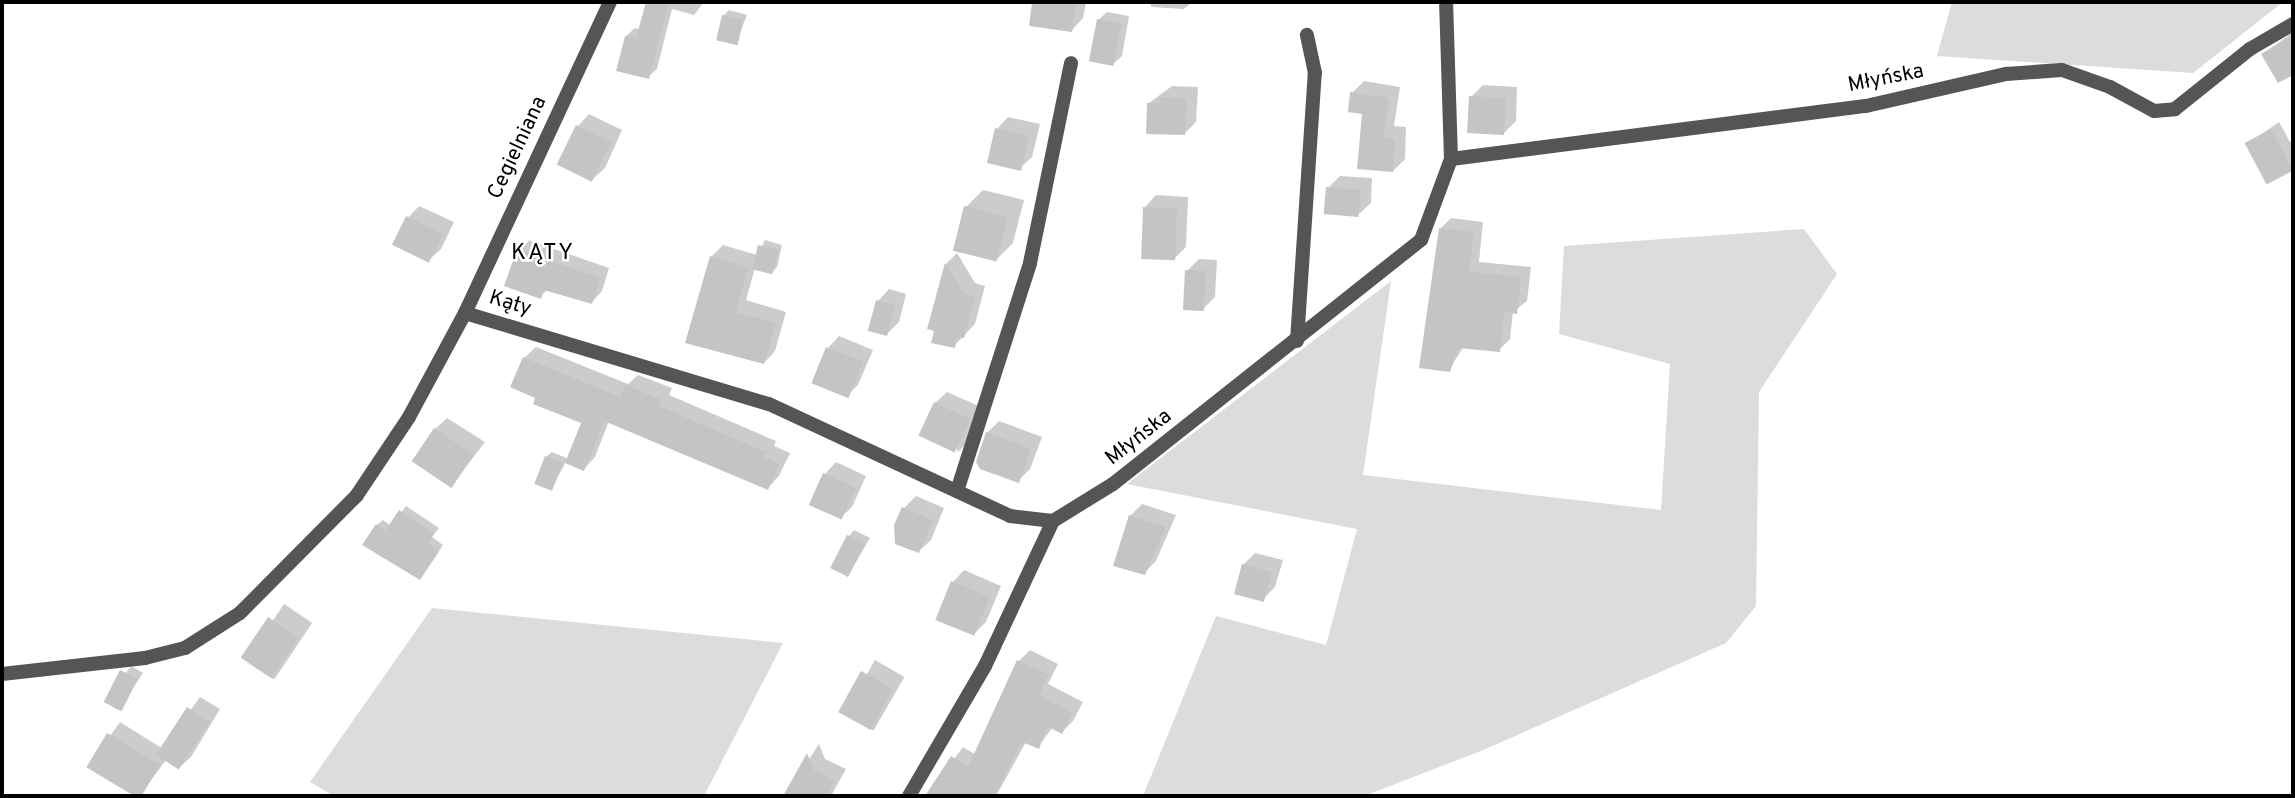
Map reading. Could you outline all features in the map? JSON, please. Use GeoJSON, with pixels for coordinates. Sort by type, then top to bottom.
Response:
{"type":"FeatureCollection","features":[{"type":"Feature","properties":{"kind":"street","name":"Cegielniana"},"geometry":{"type":"LineString","coordinates":[[465,313],[610,2]]}},
{"type":"Feature","properties":{"kind":"street","name":"Młyńska"},"geometry":{"type":"LineString","coordinates":[[1053,521],[1113,484],[1297,341],[1421,240],[1451,159],[1446,2]]}},
{"type":"Feature","properties":{"kind":"street","name":"Młyńska"},"geometry":{"type":"LineString","coordinates":[[1451,159],[1866,106],[2007,74],[2062,70],[2110,87],[2154,111],[2175,109],[2250,49],[2293,24]]}},
{"type":"Feature","properties":{"kind":"street"},"geometry":{"type":"LineString","coordinates":[[1297,341],[1315,73],[1307,35]]}},
{"type":"Feature","properties":{"kind":"street"},"geometry":{"type":"LineString","coordinates":[[957,491],[1030,263],[1071,64]]}},
{"type":"Feature","properties":{"kind":"street","name":"Kąty"},"geometry":{"type":"LineString","coordinates":[[2,674],[145,658],[186,648],[240,613],[357,495],[409,417],[465,313],[769,404],[1010,516],[1053,521]]}},
{"type":"Feature","properties":{"kind":"street"},"geometry":{"type":"LineString","coordinates":[[909,796],[985,666],[1053,521]]}},
{"type":"Feature","properties":{"kind":"shaded area"},"geometry":{"type":"Polygon","coordinates":[[[1952,2],[2283,2],[2193,73],[1937,56],[1952,2]]]}},
{"type":"Feature","properties":{"kind":"shaded area"},"geometry":{"type":"Polygon","coordinates":[[[1804,229],[1837,274],[1759,392],[1756,606],[1726,643],[1481,751],[1364,796],[1143,796],[1216,616],[1326,645],[1357,529],[1127,484],[1391,281],[1363,475],[1661,510],[1670,364],[1559,334],[1564,246],[1804,229]]]}},
{"type":"Feature","properties":{"kind":"shaded area"},"geometry":{"type":"Polygon","coordinates":[[[432,608],[783,643],[704,796],[334,796],[310,782],[432,608]]]}},
{"type":"Feature","properties":{"kind":"building"},"geometry":{"type":"Polygon","coordinates":[[[646,2],[669,2],[649,79],[616,71],[625,36],[636,38],[646,2]]]}},
{"type":"Feature","properties":{"kind":"building"},"geometry":{"type":"Polygon","coordinates":[[[1032,2],[1077,2],[1072,32],[1029,26],[1032,2]]]}},
{"type":"Feature","properties":{"kind":"building"},"geometry":{"type":"Polygon","coordinates":[[[722,15],[743,20],[738,45],[716,40],[722,15]]]}},
{"type":"Feature","properties":{"kind":"building"},"geometry":{"type":"Polygon","coordinates":[[[1097,19],[1122,24],[1113,66],[1089,61],[1097,19]]]}},
{"type":"Feature","properties":{"kind":"building"},"geometry":{"type":"Polygon","coordinates":[[[2293,35],[2293,75],[2278,83],[2261,54],[2293,35]]]}},
{"type":"Feature","properties":{"kind":"building"},"geometry":{"type":"Polygon","coordinates":[[[1350,92],[1389,98],[1383,137],[1395,139],[1393,172],[1357,169],[1362,114],[1348,112],[1350,92]]]}},
{"type":"Feature","properties":{"kind":"building"},"geometry":{"type":"Polygon","coordinates":[[[1469,96],[1506,98],[1504,135],[1467,133],[1469,96]]]}},
{"type":"Feature","properties":{"kind":"building"},"geometry":{"type":"Polygon","coordinates":[[[1159,97],[1187,98],[1185,135],[1146,134],[1147,103],[1158,103],[1159,97]]]}},
{"type":"Feature","properties":{"kind":"building"},"geometry":{"type":"Polygon","coordinates":[[[576,125],[611,142],[592,182],[557,165],[576,125]]]}},
{"type":"Feature","properties":{"kind":"building"},"geometry":{"type":"Polygon","coordinates":[[[995,128],[1029,136],[1021,171],[987,163],[995,128]]]}},
{"type":"Feature","properties":{"kind":"building"},"geometry":{"type":"Polygon","coordinates":[[[2271,129],[2293,171],[2267,185],[2245,143],[2271,129]]]}},
{"type":"Feature","properties":{"kind":"building"},"geometry":{"type":"Polygon","coordinates":[[[1326,187],[1361,190],[1359,217],[1324,214],[1326,187]]]}},
{"type":"Feature","properties":{"kind":"building"},"geometry":{"type":"Polygon","coordinates":[[[964,206],[1008,217],[997,262],[953,251],[964,206]]]}},
{"type":"Feature","properties":{"kind":"building"},"geometry":{"type":"Polygon","coordinates":[[[1143,207],[1177,208],[1175,260],[1141,259],[1143,207]]]}},
{"type":"Feature","properties":{"kind":"building"},"geometry":{"type":"Polygon","coordinates":[[[406,216],[443,234],[429,263],[392,245],[406,216]]]}},
{"type":"Feature","properties":{"kind":"building"},"geometry":{"type":"Polygon","coordinates":[[[1439,228],[1474,232],[1469,272],[1521,277],[1517,314],[1504,312],[1500,352],[1458,348],[1450,372],[1419,368],[1439,228]]]}},
{"type":"Feature","properties":{"kind":"building"},"geometry":{"type":"Polygon","coordinates":[[[758,245],[778,250],[772,274],[752,269],[758,245]]]}},
{"type":"Feature","properties":{"kind":"building"},"geometry":{"type":"Polygon","coordinates":[[[517,249],[600,278],[592,304],[544,290],[541,299],[504,286],[517,249]]]}},
{"type":"Feature","properties":{"kind":"building"},"geometry":{"type":"Polygon","coordinates":[[[710,256],[748,267],[736,312],[776,323],[764,364],[685,343],[710,256]]]}},
{"type":"Feature","properties":{"kind":"building"},"geometry":{"type":"Polygon","coordinates":[[[945,263],[964,294],[975,297],[964,338],[957,337],[955,348],[931,343],[934,331],[927,329],[945,263]]]}},
{"type":"Feature","properties":{"kind":"building"},"geometry":{"type":"Polygon","coordinates":[[[1185,270],[1206,271],[1204,311],[1183,310],[1185,270]]]}},
{"type":"Feature","properties":{"kind":"building"},"geometry":{"type":"Polygon","coordinates":[[[876,300],[895,305],[887,336],[868,331],[876,300]]]}},
{"type":"Feature","properties":{"kind":"building"},"geometry":{"type":"Polygon","coordinates":[[[826,347],[863,362],[848,398],[811,383],[826,347]]]}},
{"type":"Feature","properties":{"kind":"building"},"geometry":{"type":"Polygon","coordinates":[[[523,357],[620,397],[625,385],[662,400],[659,406],[766,452],[764,457],[780,464],[768,490],[604,421],[584,471],[565,463],[581,423],[533,404],[535,398],[510,387],[523,357]]]}},
{"type":"Feature","properties":{"kind":"building"},"geometry":{"type":"Polygon","coordinates":[[[934,402],[970,419],[955,452],[918,436],[934,402]]]}},
{"type":"Feature","properties":{"kind":"building"},"geometry":{"type":"Polygon","coordinates":[[[434,428],[474,455],[451,488],[412,461],[434,428]]]}},
{"type":"Feature","properties":{"kind":"building"},"geometry":{"type":"Polygon","coordinates":[[[986,432],[1031,449],[1019,483],[980,469],[976,462],[986,432]]]}},
{"type":"Feature","properties":{"kind":"building"},"geometry":{"type":"Polygon","coordinates":[[[545,456],[563,463],[552,491],[534,484],[545,456]]]}},
{"type":"Feature","properties":{"kind":"building"},"geometry":{"type":"Polygon","coordinates":[[[823,473],[856,488],[842,520],[809,505],[823,473]]]}},
{"type":"Feature","properties":{"kind":"building"},"geometry":{"type":"Polygon","coordinates":[[[902,507],[933,520],[919,553],[895,544],[894,525],[902,507]]]}},
{"type":"Feature","properties":{"kind":"building"},"geometry":{"type":"Polygon","coordinates":[[[399,510],[434,534],[428,543],[439,551],[420,580],[362,545],[376,524],[385,531],[399,510]]]}},
{"type":"Feature","properties":{"kind":"building"},"geometry":{"type":"Polygon","coordinates":[[[1129,515],[1166,527],[1145,575],[1113,566],[1129,515]]]}},
{"type":"Feature","properties":{"kind":"building"},"geometry":{"type":"Polygon","coordinates":[[[847,535],[865,544],[848,577],[830,568],[847,535]]]}},
{"type":"Feature","properties":{"kind":"building"},"geometry":{"type":"Polygon","coordinates":[[[1242,564],[1272,572],[1264,602],[1234,594],[1242,564]]]}},
{"type":"Feature","properties":{"kind":"building"},"geometry":{"type":"Polygon","coordinates":[[[951,581],[990,597],[974,636],[935,620],[951,581]]]}},
{"type":"Feature","properties":{"kind":"building"},"geometry":{"type":"Polygon","coordinates":[[[268,617],[299,638],[271,678],[241,658],[268,617]]]}},
{"type":"Feature","properties":{"kind":"building"},"geometry":{"type":"Polygon","coordinates":[[[1017,660],[1049,675],[1039,695],[1073,713],[1062,734],[1047,726],[1039,749],[1022,742],[994,796],[925,796],[951,756],[968,767],[1017,660]]]}},
{"type":"Feature","properties":{"kind":"building"},"geometry":{"type":"Polygon","coordinates":[[[120,670],[138,679],[121,711],[104,702],[120,670]]]}},
{"type":"Feature","properties":{"kind":"building"},"geometry":{"type":"Polygon","coordinates":[[[861,671],[893,689],[871,730],[838,712],[861,671]]]}},
{"type":"Feature","properties":{"kind":"building"},"geometry":{"type":"Polygon","coordinates":[[[187,707],[210,722],[179,770],[156,755],[187,707]]]}},
{"type":"Feature","properties":{"kind":"building"},"geometry":{"type":"Polygon","coordinates":[[[107,733],[160,765],[141,796],[134,796],[86,767],[107,733]]]}},
{"type":"Feature","properties":{"kind":"building"},"geometry":{"type":"Polygon","coordinates":[[[807,753],[814,770],[835,781],[827,796],[783,796],[807,753]]]}},
{"type":"Feature","properties":{"kind":"district","name":"KĄTY"},"geometry":{"type":"Point","coordinates":[543,254]}}]}
